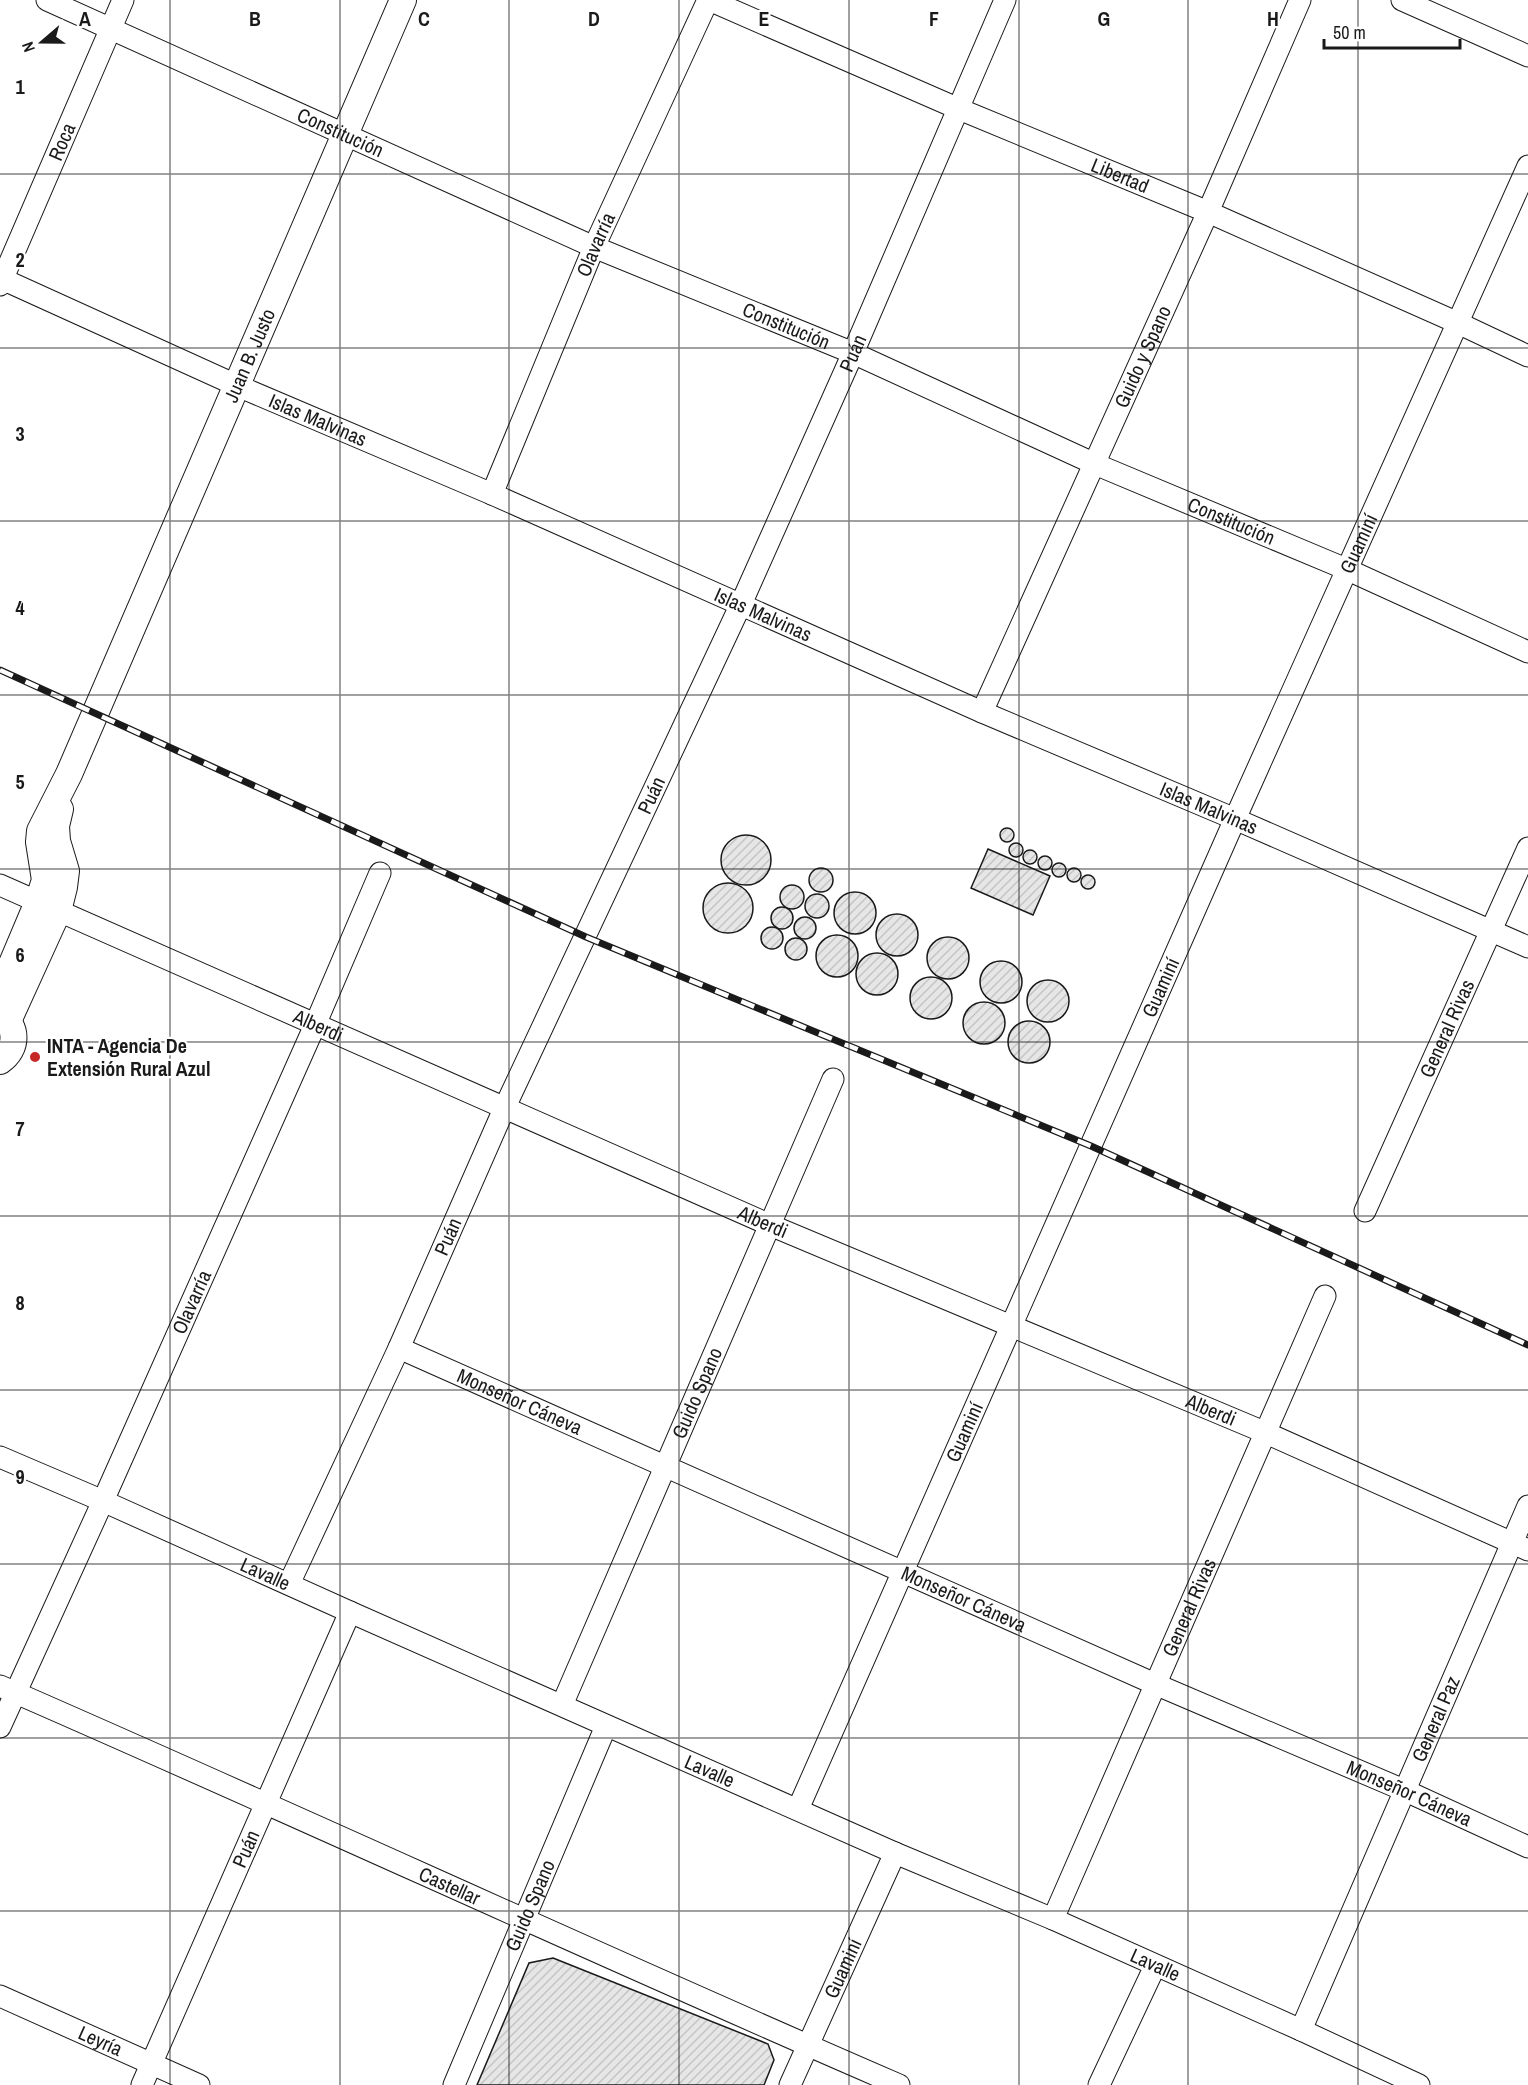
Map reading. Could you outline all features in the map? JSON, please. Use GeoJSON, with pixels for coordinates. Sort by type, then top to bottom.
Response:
{"type":"FeatureCollection","features":[{"type":"Feature","properties":{"kind":"main road","name":"Juan B. Justo"},"geometry":{"type":"LineString","coordinates":[[48,907],[39,842],[40,831],[69,774],[403,0]]}},
{"type":"Feature","properties":{"kind":"main road"},"geometry":{"type":"LineString","coordinates":[[0,992],[48,907]]}},
{"type":"Feature","properties":{"kind":"main road"},"geometry":{"type":"LineString","coordinates":[[0,1061],[9,1054],[14,1037],[4,1018],[48,907]]}},
{"type":"Feature","properties":{"kind":"street","name":"Constitución"},"geometry":{"type":"LineString","coordinates":[[47,0],[594,247],[853,353],[1095,464],[1346,569],[1528,652]]}},
{"type":"Feature","properties":{"kind":"street","name":"Roca"},"geometry":{"type":"LineString","coordinates":[[1,280],[123,0]]}},
{"type":"Feature","properties":{"kind":"street","name":"Libertad"},"geometry":{"type":"LineString","coordinates":[[709,0],[958,110],[1208,212],[1528,356]]}},
{"type":"Feature","properties":{"kind":"street","name":"Olavarría"},"geometry":{"type":"LineString","coordinates":[[492,494],[594,247],[709,0]]}},
{"type":"Feature","properties":{"kind":"street","name":"Puán"},"geometry":{"type":"LineString","coordinates":[[289,1584],[399,1348],[504,1108],[741,604],[853,353],[1005,0]]}},
{"type":"Feature","properties":{"kind":"street","name":"Guido y Spano"},"geometry":{"type":"LineString","coordinates":[[982,712],[1208,212],[1300,0]]}},
{"type":"Feature","properties":{"kind":"street"},"geometry":{"type":"LineString","coordinates":[[1402,0],[1528,56]]}},
{"type":"Feature","properties":{"kind":"street","name":"Guaminí"},"geometry":{"type":"LineString","coordinates":[[798,1809],[1346,569],[1528,166]]}},
{"type":"Feature","properties":{"kind":"street","name":"Islas Malvinas"},"geometry":{"type":"LineString","coordinates":[[1,280],[238,386],[492,494],[982,712],[1528,947]]}},
{"type":"Feature","properties":{"kind":"street","name":"General Rivas"},"geometry":{"type":"LineString","coordinates":[[1365,1211],[1528,848]]}},
{"type":"Feature","properties":{"kind":"street","name":"Olavarría"},"geometry":{"type":"LineString","coordinates":[[0,1727],[7,1689],[103,1501],[315,1025],[380,873]]}},
{"type":"Feature","properties":{"kind":"street","name":"Alberdi"},"geometry":{"type":"LineString","coordinates":[[0,885],[770,1225],[1264,1432],[1520,1547]]}},
{"type":"Feature","properties":{"kind":"street","name":"Guido Spano"},"geometry":{"type":"LineString","coordinates":[[562,1705],[833,1079]]}},
{"type":"Feature","properties":{"kind":"street","name":"General Rivas"},"geometry":{"type":"LineString","coordinates":[[1053,1919],[1325,1296]]}},
{"type":"Feature","properties":{"kind":"street","name":"Monseñor Cáneva"},"geometry":{"type":"LineString","coordinates":[[399,1348],[1155,1683],[1406,1791],[1528,1847]]}},
{"type":"Feature","properties":{"kind":"street","name":"Lavalle"},"geometry":{"type":"LineString","coordinates":[[0,1457],[606,1726],[1053,1919],[1301,2030],[1380,2077],[1419,2085]]}},
{"type":"Feature","properties":{"kind":"street","name":"General Paz"},"geometry":{"type":"LineString","coordinates":[[1301,2030],[1406,1791],[1520,1547],[1528,1506]]}},
{"type":"Feature","properties":{"kind":"street","name":"Puán"},"geometry":{"type":"LineString","coordinates":[[142,2085],[350,1612]]}},
{"type":"Feature","properties":{"kind":"street","name":"Castellar"},"geometry":{"type":"LineString","coordinates":[[7,1689],[899,2085]]}},
{"type":"Feature","properties":{"kind":"street","name":"Guido Spano"},"geometry":{"type":"LineString","coordinates":[[454,2085],[606,1726]]}},
{"type":"Feature","properties":{"kind":"street","name":"Guaminí"},"geometry":{"type":"LineString","coordinates":[[790,2085],[896,1853]]}},
{"type":"Feature","properties":{"kind":"street"},"geometry":{"type":"LineString","coordinates":[[1099,2085],[1155,1966]]}},
{"type":"Feature","properties":{"kind":"street","name":"Leyría"},"geometry":{"type":"LineString","coordinates":[[0,1996],[199,2085]]}},
{"type":"Feature","properties":{"kind":"building"},"geometry":{"type":"Polygon","coordinates":[[[1007,828],[1012,830],[1014,835],[1012,840],[1007,842],[1002,840],[1000,835],[1002,830],[1007,828]]]}},
{"type":"Feature","properties":{"kind":"building"},"geometry":{"type":"Polygon","coordinates":[[[746,835],[755,837],[766,846],[771,860],[769,869],[760,880],[746,885],[737,883],[726,874],[721,860],[723,851],[732,840],[746,835]]]}},
{"type":"Feature","properties":{"kind":"building"},"geometry":{"type":"Polygon","coordinates":[[[1016,843],[1021,845],[1023,850],[1021,855],[1016,857],[1011,855],[1009,850],[1011,845],[1016,843]]]}},
{"type":"Feature","properties":{"kind":"building"},"geometry":{"type":"Polygon","coordinates":[[[988,849],[1050,876],[1033,915],[971,888],[988,849]]]}},
{"type":"Feature","properties":{"kind":"building"},"geometry":{"type":"Polygon","coordinates":[[[1030,850],[1035,852],[1037,857],[1035,862],[1030,864],[1025,862],[1023,857],[1025,852],[1030,850]]]}},
{"type":"Feature","properties":{"kind":"building"},"geometry":{"type":"Polygon","coordinates":[[[1045,856],[1050,858],[1052,863],[1050,868],[1045,870],[1040,868],[1038,863],[1040,858],[1045,856]]]}},
{"type":"Feature","properties":{"kind":"building"},"geometry":{"type":"Polygon","coordinates":[[[1059,863],[1064,865],[1066,870],[1064,875],[1059,877],[1054,875],[1052,870],[1054,865],[1059,863]]]}},
{"type":"Feature","properties":{"kind":"building"},"geometry":{"type":"Polygon","coordinates":[[[821,868],[826,869],[832,875],[832,885],[826,891],[821,892],[816,891],[810,885],[809,880],[810,875],[816,869],[821,868]]]}},
{"type":"Feature","properties":{"kind":"building"},"geometry":{"type":"Polygon","coordinates":[[[1074,868],[1079,870],[1081,875],[1079,880],[1074,882],[1069,880],[1067,875],[1069,870],[1074,868]]]}},
{"type":"Feature","properties":{"kind":"building"},"geometry":{"type":"Polygon","coordinates":[[[1088,875],[1093,877],[1095,882],[1093,887],[1088,889],[1083,887],[1081,882],[1083,877],[1088,875]]]}},
{"type":"Feature","properties":{"kind":"building"},"geometry":{"type":"Polygon","coordinates":[[[728,883],[737,885],[748,894],[753,908],[751,917],[742,928],[728,933],[719,931],[708,922],[703,908],[705,899],[714,888],[728,883]]]}},
{"type":"Feature","properties":{"kind":"building"},"geometry":{"type":"Polygon","coordinates":[[[792,885],[797,886],[803,892],[803,902],[797,908],[792,909],[787,908],[781,902],[780,897],[781,892],[787,886],[792,885]]]}},
{"type":"Feature","properties":{"kind":"building"},"geometry":{"type":"Polygon","coordinates":[[[855,892],[870,898],[876,913],[870,928],[855,934],[840,928],[834,913],[840,898],[855,892]]]}},
{"type":"Feature","properties":{"kind":"building"},"geometry":{"type":"Polygon","coordinates":[[[817,894],[822,895],[828,901],[828,911],[822,917],[817,918],[812,917],[806,911],[805,906],[806,901],[812,895],[817,894]]]}},
{"type":"Feature","properties":{"kind":"building"},"geometry":{"type":"Polygon","coordinates":[[[782,907],[792,914],[793,918],[786,928],[782,929],[772,922],[771,918],[778,908],[782,907]]]}},
{"type":"Feature","properties":{"kind":"building"},"geometry":{"type":"Polygon","coordinates":[[[897,914],[912,920],[918,935],[912,950],[897,956],[882,950],[876,935],[882,920],[897,914]]]}},
{"type":"Feature","properties":{"kind":"building"},"geometry":{"type":"Polygon","coordinates":[[[805,917],[815,924],[816,928],[809,938],[805,939],[795,932],[794,928],[801,918],[805,917]]]}},
{"type":"Feature","properties":{"kind":"building"},"geometry":{"type":"Polygon","coordinates":[[[772,927],[782,934],[783,938],[776,948],[772,949],[762,942],[761,938],[768,928],[772,927]]]}},
{"type":"Feature","properties":{"kind":"building"},"geometry":{"type":"Polygon","coordinates":[[[837,935],[852,941],[858,956],[852,971],[837,977],[822,971],[816,956],[822,941],[837,935]]]}},
{"type":"Feature","properties":{"kind":"building"},"geometry":{"type":"Polygon","coordinates":[[[948,937],[963,943],[969,958],[963,973],[948,979],[933,973],[927,958],[933,943],[948,937]]]}},
{"type":"Feature","properties":{"kind":"building"},"geometry":{"type":"Polygon","coordinates":[[[796,938],[806,945],[807,949],[800,959],[796,960],[786,953],[785,949],[792,939],[796,938]]]}},
{"type":"Feature","properties":{"kind":"building"},"geometry":{"type":"Polygon","coordinates":[[[877,953],[892,959],[898,974],[892,989],[877,995],[862,989],[856,974],[862,959],[877,953]]]}},
{"type":"Feature","properties":{"kind":"building"},"geometry":{"type":"Polygon","coordinates":[[[1001,961],[1016,967],[1022,982],[1016,997],[1001,1003],[986,997],[980,982],[986,967],[1001,961]]]}},
{"type":"Feature","properties":{"kind":"building"},"geometry":{"type":"Polygon","coordinates":[[[931,977],[946,983],[952,998],[946,1013],[931,1019],[916,1013],[910,998],[916,983],[931,977]]]}},
{"type":"Feature","properties":{"kind":"building"},"geometry":{"type":"Polygon","coordinates":[[[1048,980],[1063,986],[1069,1001],[1063,1016],[1048,1022],[1033,1016],[1027,1001],[1033,986],[1048,980]]]}},
{"type":"Feature","properties":{"kind":"building"},"geometry":{"type":"Polygon","coordinates":[[[984,1002],[999,1008],[1005,1023],[999,1038],[984,1044],[969,1038],[963,1023],[969,1008],[984,1002]]]}},
{"type":"Feature","properties":{"kind":"building"},"geometry":{"type":"Polygon","coordinates":[[[1029,1021],[1044,1027],[1050,1042],[1044,1057],[1029,1063],[1014,1057],[1008,1042],[1014,1027],[1029,1021]]]}},
{"type":"Feature","properties":{"kind":"building"},"geometry":{"type":"Polygon","coordinates":[[[553,1958],[768,2044],[774,2060],[764,2085],[477,2085],[529,1963],[553,1958]]]}},
{"type":"Feature","properties":{"kind":"railway"},"geometry":{"type":"LineString","coordinates":[[0,670],[586,937],[1091,1146],[1528,1345]]}},
{"type":"Feature","properties":{"kind":"place","name":"INTA - Agencia De Extensión Rural Azul"},"geometry":{"type":"Point","coordinates":[35,1057]}}]}
